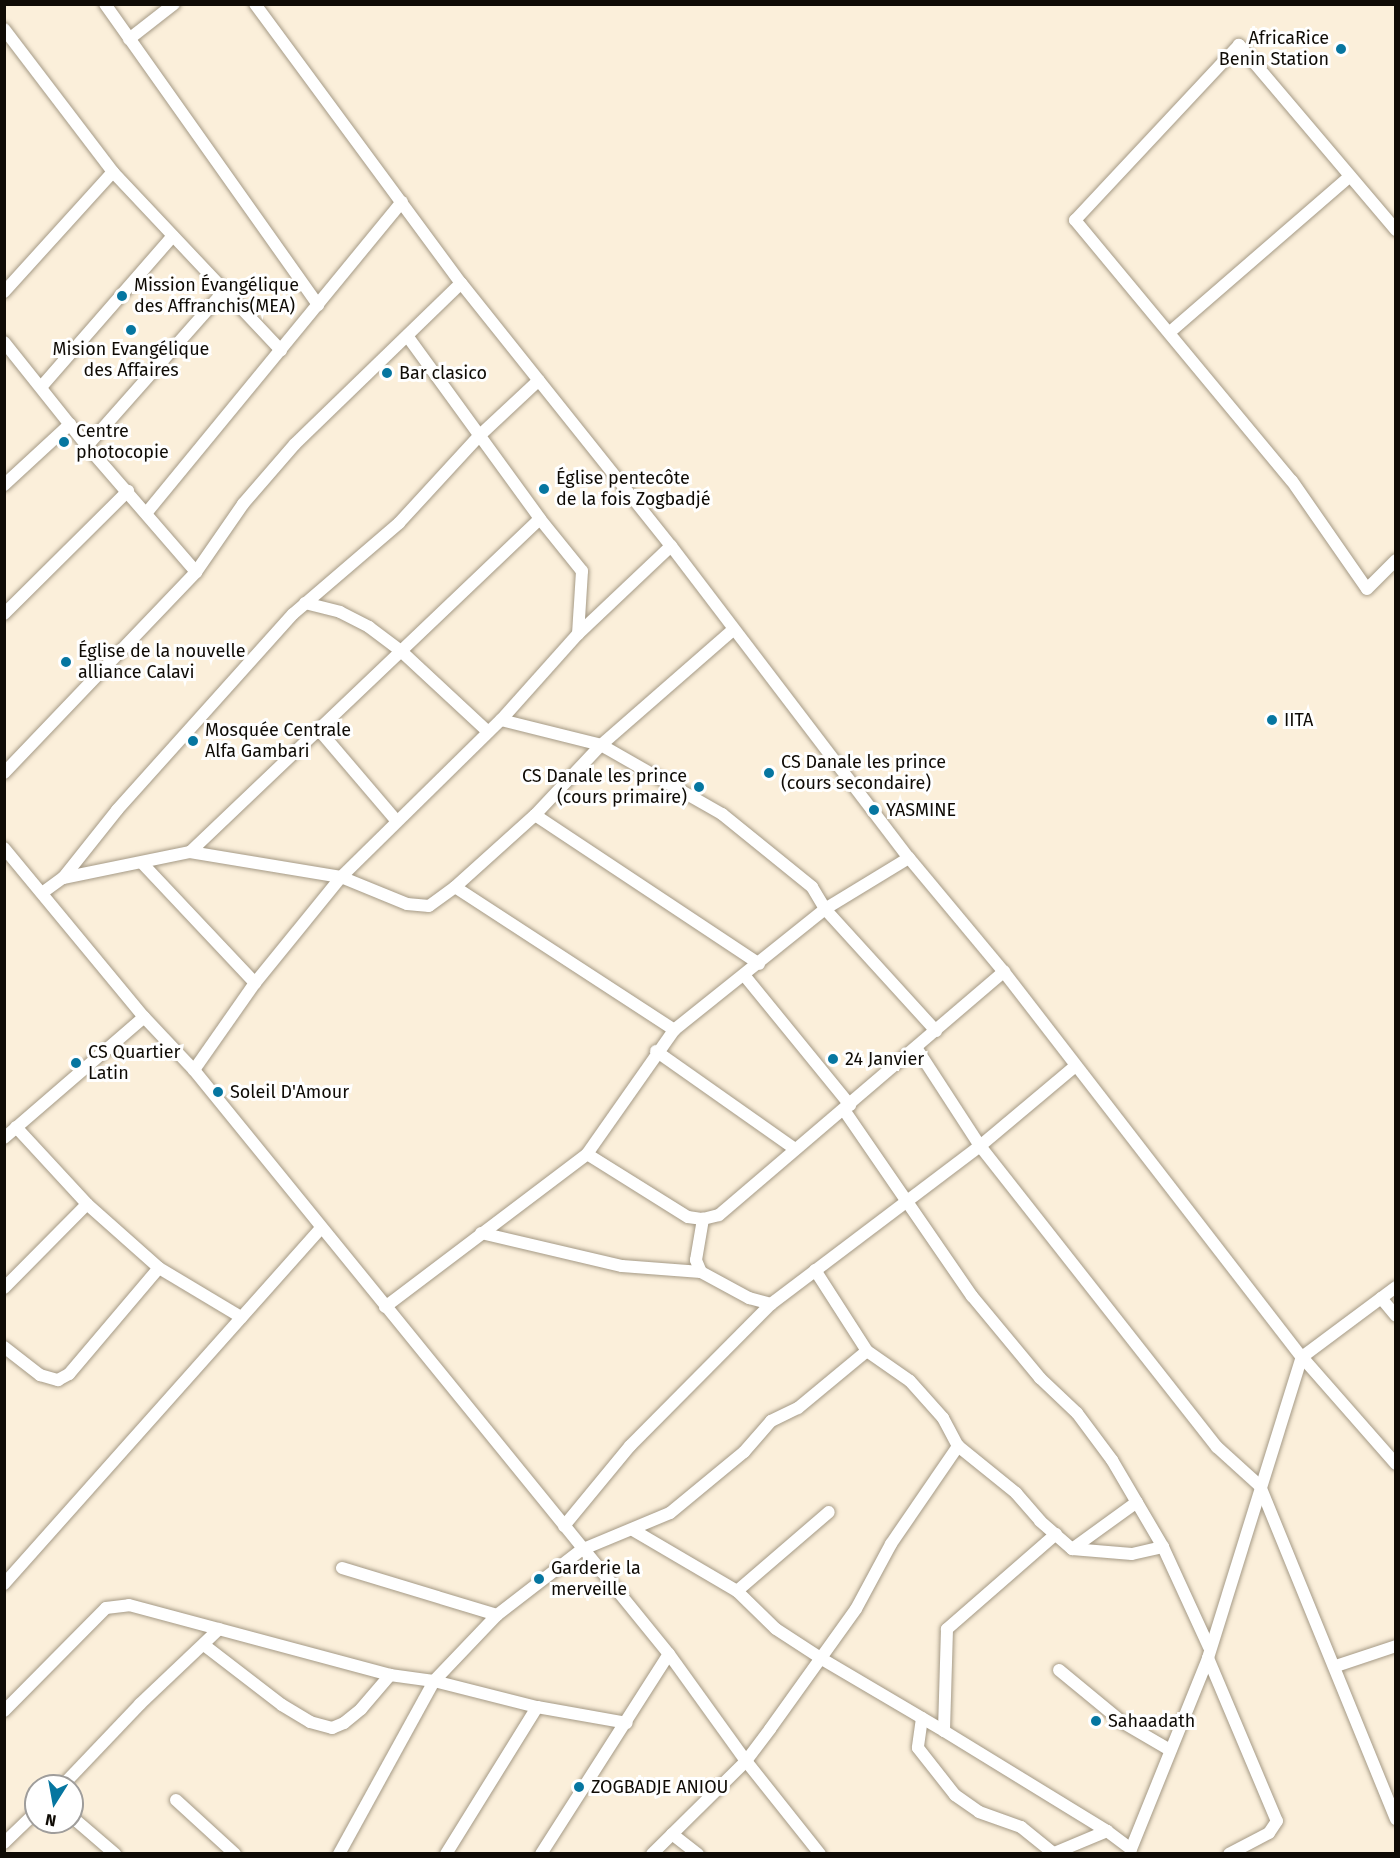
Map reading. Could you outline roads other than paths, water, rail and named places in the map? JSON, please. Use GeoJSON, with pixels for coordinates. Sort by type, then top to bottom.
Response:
{"type":"FeatureCollection","features":[{"type":"Feature","properties":{"kind":"street"},"geometry":{"type":"LineString","coordinates":[[105,4],[318,305]]}},
{"type":"Feature","properties":{"kind":"street"},"geometry":{"type":"LineString","coordinates":[[129,39],[174,4]]}},
{"type":"Feature","properties":{"kind":"street"},"geometry":{"type":"LineString","coordinates":[[255,4],[461,283],[671,546],[909,858],[1004,972],[1074,1066],[1302,1357],[1395,1464]]}},
{"type":"Feature","properties":{"kind":"street"},"geometry":{"type":"LineString","coordinates":[[4,29],[113,172],[281,350]]}},
{"type":"Feature","properties":{"kind":"street"},"geometry":{"type":"LineString","coordinates":[[1395,230],[1239,45],[1075,220],[1292,481],[1367,589],[1395,560]]}},
{"type":"Feature","properties":{"kind":"street"},"geometry":{"type":"LineString","coordinates":[[4,292],[113,172]]}},
{"type":"Feature","properties":{"kind":"street"},"geometry":{"type":"LineString","coordinates":[[1170,332],[1350,176]]}},
{"type":"Feature","properties":{"kind":"street"},"geometry":{"type":"LineString","coordinates":[[148,511],[402,202]]}},
{"type":"Feature","properties":{"kind":"street"},"geometry":{"type":"LineString","coordinates":[[42,386],[173,236]]}},
{"type":"Feature","properties":{"kind":"street"},"geometry":{"type":"LineString","coordinates":[[4,773],[196,572],[243,504],[295,444],[408,337],[461,283]]}},
{"type":"Feature","properties":{"kind":"street"},"geometry":{"type":"LineString","coordinates":[[87,446],[224,291]]}},
{"type":"Feature","properties":{"kind":"street"},"geometry":{"type":"LineString","coordinates":[[408,337],[478,437],[582,571],[578,634]]}},
{"type":"Feature","properties":{"kind":"street"},"geometry":{"type":"LineString","coordinates":[[6,348],[42,386],[87,446],[148,511],[196,572]]}},
{"type":"Feature","properties":{"kind":"street"},"geometry":{"type":"LineString","coordinates":[[42,893],[63,879],[117,810],[305,603],[399,523],[478,437],[539,380]]}},
{"type":"Feature","properties":{"kind":"street"},"geometry":{"type":"LineString","coordinates":[[4,485],[70,424]]}},
{"type":"Feature","properties":{"kind":"street"},"geometry":{"type":"LineString","coordinates":[[4,614],[128,491]]}},
{"type":"Feature","properties":{"kind":"street"},"geometry":{"type":"LineString","coordinates":[[190,852],[540,519]]}},
{"type":"Feature","properties":{"kind":"street"},"geometry":{"type":"LineString","coordinates":[[194,1070],[255,983],[341,877],[396,820],[501,720],[578,634],[671,546]]}},
{"type":"Feature","properties":{"kind":"street"},"geometry":{"type":"LineString","coordinates":[[305,603],[351,616],[401,651],[487,731]]}},
{"type":"Feature","properties":{"kind":"street"},"geometry":{"type":"LineString","coordinates":[[63,879],[190,852],[341,877],[418,907],[429,906],[455,888],[535,815],[601,745],[734,629]]}},
{"type":"Feature","properties":{"kind":"street"},"geometry":{"type":"LineString","coordinates":[[501,720],[601,745],[722,814],[812,887],[825,909],[936,1031]]}},
{"type":"Feature","properties":{"kind":"street"},"geometry":{"type":"LineString","coordinates":[[319,730],[396,820]]}},
{"type":"Feature","properties":{"kind":"street"},"geometry":{"type":"LineString","coordinates":[[535,815],[759,964]]}},
{"type":"Feature","properties":{"kind":"street"},"geometry":{"type":"LineString","coordinates":[[4,848],[144,1017],[194,1070],[564,1526],[581,1550],[669,1654],[746,1761],[820,1854]]}},
{"type":"Feature","properties":{"kind":"street"},"geometry":{"type":"LineString","coordinates":[[385,1306],[587,1154],[656,1051],[674,1030],[825,909],[909,858]]}},
{"type":"Feature","properties":{"kind":"street"},"geometry":{"type":"LineString","coordinates":[[142,863],[255,983]]}},
{"type":"Feature","properties":{"kind":"street"},"geometry":{"type":"LineString","coordinates":[[455,888],[674,1030]]}},
{"type":"Feature","properties":{"kind":"street"},"geometry":{"type":"LineString","coordinates":[[587,1154],[688,1217],[703,1220],[719,1215],[1004,972]]}},
{"type":"Feature","properties":{"kind":"street"},"geometry":{"type":"LineString","coordinates":[[744,975],[847,1107],[905,1201],[972,1296],[1040,1378],[1077,1413],[1137,1502],[1163,1547],[1209,1653],[1276,1821],[1269,1833],[1229,1854]]}},
{"type":"Feature","properties":{"kind":"street"},"geometry":{"type":"LineString","coordinates":[[4,1138],[144,1017]]}},
{"type":"Feature","properties":{"kind":"street"},"geometry":{"type":"LineString","coordinates":[[917,1048],[980,1146],[1217,1447],[1260,1486],[1336,1666],[1395,1816]]}},
{"type":"Feature","properties":{"kind":"street"},"geometry":{"type":"LineString","coordinates":[[656,1051],[795,1149]]}},
{"type":"Feature","properties":{"kind":"street"},"geometry":{"type":"LineString","coordinates":[[564,1526],[630,1446],[771,1304],[980,1146],[1074,1066]]}},
{"type":"Feature","properties":{"kind":"street"},"geometry":{"type":"LineString","coordinates":[[16,1127],[87,1204],[159,1268],[241,1317]]}},
{"type":"Feature","properties":{"kind":"street"},"geometry":{"type":"LineString","coordinates":[[4,1288],[87,1204]]}},
{"type":"Feature","properties":{"kind":"street"},"geometry":{"type":"LineString","coordinates":[[700,1272],[696,1260],[703,1220]]}},
{"type":"Feature","properties":{"kind":"street"},"geometry":{"type":"LineString","coordinates":[[4,1584],[321,1228]]}},
{"type":"Feature","properties":{"kind":"street"},"geometry":{"type":"LineString","coordinates":[[481,1233],[622,1266],[700,1272],[749,1298],[771,1304]]}},
{"type":"Feature","properties":{"kind":"street"},"geometry":{"type":"LineString","coordinates":[[4,1347],[40,1375],[58,1380],[69,1374],[159,1268]]}},
{"type":"Feature","properties":{"kind":"street"},"geometry":{"type":"LineString","coordinates":[[815,1270],[867,1351],[909,1381],[943,1418],[958,1446],[1016,1493],[1072,1549],[1132,1554],[1163,1547]]}},
{"type":"Feature","properties":{"kind":"street"},"geometry":{"type":"LineString","coordinates":[[633,1530],[737,1591],[776,1629],[822,1659],[944,1731],[1107,1831],[1135,1851],[1170,1750],[1209,1653],[1302,1357],[1395,1287]]}},
{"type":"Feature","properties":{"kind":"street"},"geometry":{"type":"LineString","coordinates":[[1381,1298],[1395,1316]]}},
{"type":"Feature","properties":{"kind":"street"},"geometry":{"type":"LineString","coordinates":[[339,1854],[434,1681],[497,1615],[581,1550],[670,1513],[744,1452],[771,1421],[798,1408],[867,1351]]}},
{"type":"Feature","properties":{"kind":"street"},"geometry":{"type":"LineString","coordinates":[[652,1854],[746,1761],[856,1609],[891,1544],[958,1446]]}},
{"type":"Feature","properties":{"kind":"street"},"geometry":{"type":"LineString","coordinates":[[1072,1549],[1137,1502]]}},
{"type":"Feature","properties":{"kind":"street"},"geometry":{"type":"LineString","coordinates":[[737,1591],[829,1512]]}},
{"type":"Feature","properties":{"kind":"street"},"geometry":{"type":"LineString","coordinates":[[944,1731],[947,1629],[1056,1534]]}},
{"type":"Feature","properties":{"kind":"street"},"geometry":{"type":"LineString","coordinates":[[342,1568],[497,1615]]}},
{"type":"Feature","properties":{"kind":"street"},"geometry":{"type":"LineString","coordinates":[[4,1711],[106,1608],[129,1605],[390,1675],[434,1681],[537,1707],[627,1723]]}},
{"type":"Feature","properties":{"kind":"street"},"geometry":{"type":"LineString","coordinates":[[73,1774],[140,1704],[219,1629]]}},
{"type":"Feature","properties":{"kind":"street"},"geometry":{"type":"LineString","coordinates":[[204,1645],[282,1705],[310,1722],[332,1728],[344,1724],[361,1709],[390,1675]]}},
{"type":"Feature","properties":{"kind":"street"},"geometry":{"type":"LineString","coordinates":[[1336,1666],[1395,1646]]}},
{"type":"Feature","properties":{"kind":"street"},"geometry":{"type":"LineString","coordinates":[[541,1854],[627,1723],[669,1654]]}},
{"type":"Feature","properties":{"kind":"street"},"geometry":{"type":"LineString","coordinates":[[1059,1670],[1122,1722],[1170,1750]]}},
{"type":"Feature","properties":{"kind":"street"},"geometry":{"type":"LineString","coordinates":[[446,1854],[537,1707]]}},
{"type":"Feature","properties":{"kind":"street"},"geometry":{"type":"LineString","coordinates":[[922,1718],[918,1748],[955,1795],[979,1812],[1021,1827],[1052,1853],[1107,1831]]}},
{"type":"Feature","properties":{"kind":"street"},"geometry":{"type":"LineString","coordinates":[[176,1800],[235,1854]]}},
{"type":"Feature","properties":{"kind":"street"},"geometry":{"type":"LineString","coordinates":[[4,1843],[24,1824]]}},
{"type":"Feature","properties":{"kind":"street"},"geometry":{"type":"LineString","coordinates":[[84,1827],[115,1854]]}},
{"type":"Feature","properties":{"kind":"street"},"geometry":{"type":"LineString","coordinates":[[672,1834],[698,1854]]}},
{"type":"Feature","properties":{"kind":"place","name":"AfricaRice Benin Station"},"geometry":{"type":"Point","coordinates":[1341,49]}},
{"type":"Feature","properties":{"kind":"place","name":"Mission Évangélique des Affranchis(MEA)"},"geometry":{"type":"Point","coordinates":[122,296]}},
{"type":"Feature","properties":{"kind":"place","name":"Mision Evangélique des Affaires"},"geometry":{"type":"Point","coordinates":[131,330]}},
{"type":"Feature","properties":{"kind":"place","name":"Bar clasico"},"geometry":{"type":"Point","coordinates":[387,373]}},
{"type":"Feature","properties":{"kind":"place","name":"Centre photocopie"},"geometry":{"type":"Point","coordinates":[64,442]}},
{"type":"Feature","properties":{"kind":"place","name":"Église pentecôte de la fois Zogbadjé"},"geometry":{"type":"Point","coordinates":[544,489]}},
{"type":"Feature","properties":{"kind":"place","name":"Église de la nouvelle alliance Calavi"},"geometry":{"type":"Point","coordinates":[66,662]}},
{"type":"Feature","properties":{"kind":"place","name":"IITA"},"geometry":{"type":"Point","coordinates":[1272,720]}},
{"type":"Feature","properties":{"kind":"place","name":"Mosquée Centrale Alfa Gambari"},"geometry":{"type":"Point","coordinates":[193,741]}},
{"type":"Feature","properties":{"kind":"place","name":"CS Danale les prince (cours secondaire)"},"geometry":{"type":"Point","coordinates":[769,773]}},
{"type":"Feature","properties":{"kind":"place","name":"CS Danale les prince (cours primaire)"},"geometry":{"type":"Point","coordinates":[699,787]}},
{"type":"Feature","properties":{"kind":"place","name":"YASMINE"},"geometry":{"type":"Point","coordinates":[874,810]}},
{"type":"Feature","properties":{"kind":"place","name":"24 Janvier"},"geometry":{"type":"Point","coordinates":[833,1059]}},
{"type":"Feature","properties":{"kind":"place","name":"CS Quartier Latin"},"geometry":{"type":"Point","coordinates":[76,1063]}},
{"type":"Feature","properties":{"kind":"place","name":"Soleil D'Amour"},"geometry":{"type":"Point","coordinates":[218,1092]}},
{"type":"Feature","properties":{"kind":"place","name":"Garderie la merveille"},"geometry":{"type":"Point","coordinates":[539,1579]}},
{"type":"Feature","properties":{"kind":"place","name":"Sahaadath"},"geometry":{"type":"Point","coordinates":[1096,1721]}},
{"type":"Feature","properties":{"kind":"place","name":"ZOGBADJE ANIOU"},"geometry":{"type":"Point","coordinates":[579,1787]}}]}
